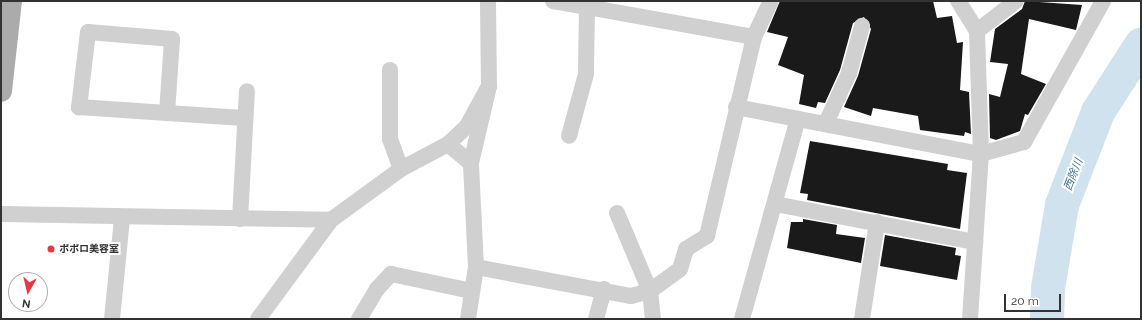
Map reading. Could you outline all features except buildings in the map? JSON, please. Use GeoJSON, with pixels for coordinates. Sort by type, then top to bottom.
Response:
{"type":"FeatureCollection","features":[{"type":"Feature","properties":{"kind":"main road"},"geometry":{"type":"LineString","coordinates":[[1,91],[11,1]]}},
{"type":"Feature","properties":{"kind":"street"},"geometry":{"type":"LineString","coordinates":[[468,319],[476,267],[471,163],[489,86],[488,1]]}},
{"type":"Feature","properties":{"kind":"street"},"geometry":{"type":"LineString","coordinates":[[553,1],[754,37]]}},
{"type":"Feature","properties":{"kind":"street"},"geometry":{"type":"LineString","coordinates":[[476,267],[604,289],[631,296],[650,291],[680,269],[686,249],[706,236],[754,37],[771,1]]}},
{"type":"Feature","properties":{"kind":"street"},"geometry":{"type":"LineString","coordinates":[[958,1],[977,31],[981,154],[970,319]]}},
{"type":"Feature","properties":{"kind":"street"},"geometry":{"type":"LineString","coordinates":[[977,31],[1016,1]]}},
{"type":"Feature","properties":{"kind":"street"},"geometry":{"type":"LineString","coordinates":[[736,108],[826,123],[981,154],[1024,142],[1103,1]]}},
{"type":"Feature","properties":{"kind":"street"},"geometry":{"type":"LineString","coordinates":[[569,136],[586,74],[587,7]]}},
{"type":"Feature","properties":{"kind":"street"},"geometry":{"type":"LineString","coordinates":[[826,123],[849,73],[862,26]]}},
{"type":"Feature","properties":{"kind":"street"},"geometry":{"type":"LineString","coordinates":[[167,113],[172,39],[88,32],[79,107],[167,113],[244,118]]}},
{"type":"Feature","properties":{"kind":"street"},"geometry":{"type":"LineString","coordinates":[[390,70],[390,139],[401,169]]}},
{"type":"Feature","properties":{"kind":"street"},"geometry":{"type":"LineString","coordinates":[[258,319],[331,220],[401,169],[448,144],[467,126],[489,86]]}},
{"type":"Feature","properties":{"kind":"street"},"geometry":{"type":"LineString","coordinates":[[240,219],[244,118],[247,91]]}},
{"type":"Feature","properties":{"kind":"street"},"geometry":{"type":"LineString","coordinates":[[742,319],[798,118]]}},
{"type":"Feature","properties":{"kind":"street"},"geometry":{"type":"LineString","coordinates":[[448,144],[471,163]]}},
{"type":"Feature","properties":{"kind":"street"},"geometry":{"type":"LineString","coordinates":[[775,204],[877,222],[975,242]]}},
{"type":"Feature","properties":{"kind":"street"},"geometry":{"type":"LineString","coordinates":[[617,213],[650,291],[653,319]]}},
{"type":"Feature","properties":{"kind":"street"},"geometry":{"type":"LineString","coordinates":[[1,214],[122,218],[331,220]]}},
{"type":"Feature","properties":{"kind":"street"},"geometry":{"type":"LineString","coordinates":[[112,319],[122,218]]}},
{"type":"Feature","properties":{"kind":"street"},"geometry":{"type":"LineString","coordinates":[[862,319],[877,222]]}},
{"type":"Feature","properties":{"kind":"street"},"geometry":{"type":"LineString","coordinates":[[359,319],[377,289],[391,274],[472,292]]}},
{"type":"Feature","properties":{"kind":"street"},"geometry":{"type":"LineString","coordinates":[[596,319],[604,289]]}},
{"type":"Feature","properties":{"kind":"waterway","name":"西除川"},"geometry":{"type":"LineString","coordinates":[[1047,319],[1048,288],[1062,205],[1098,112],[1141,45]]}},
{"type":"Feature","properties":{"kind":"place","name":"ポポロ美容室"},"geometry":{"type":"Point","coordinates":[51,249]}}]}
